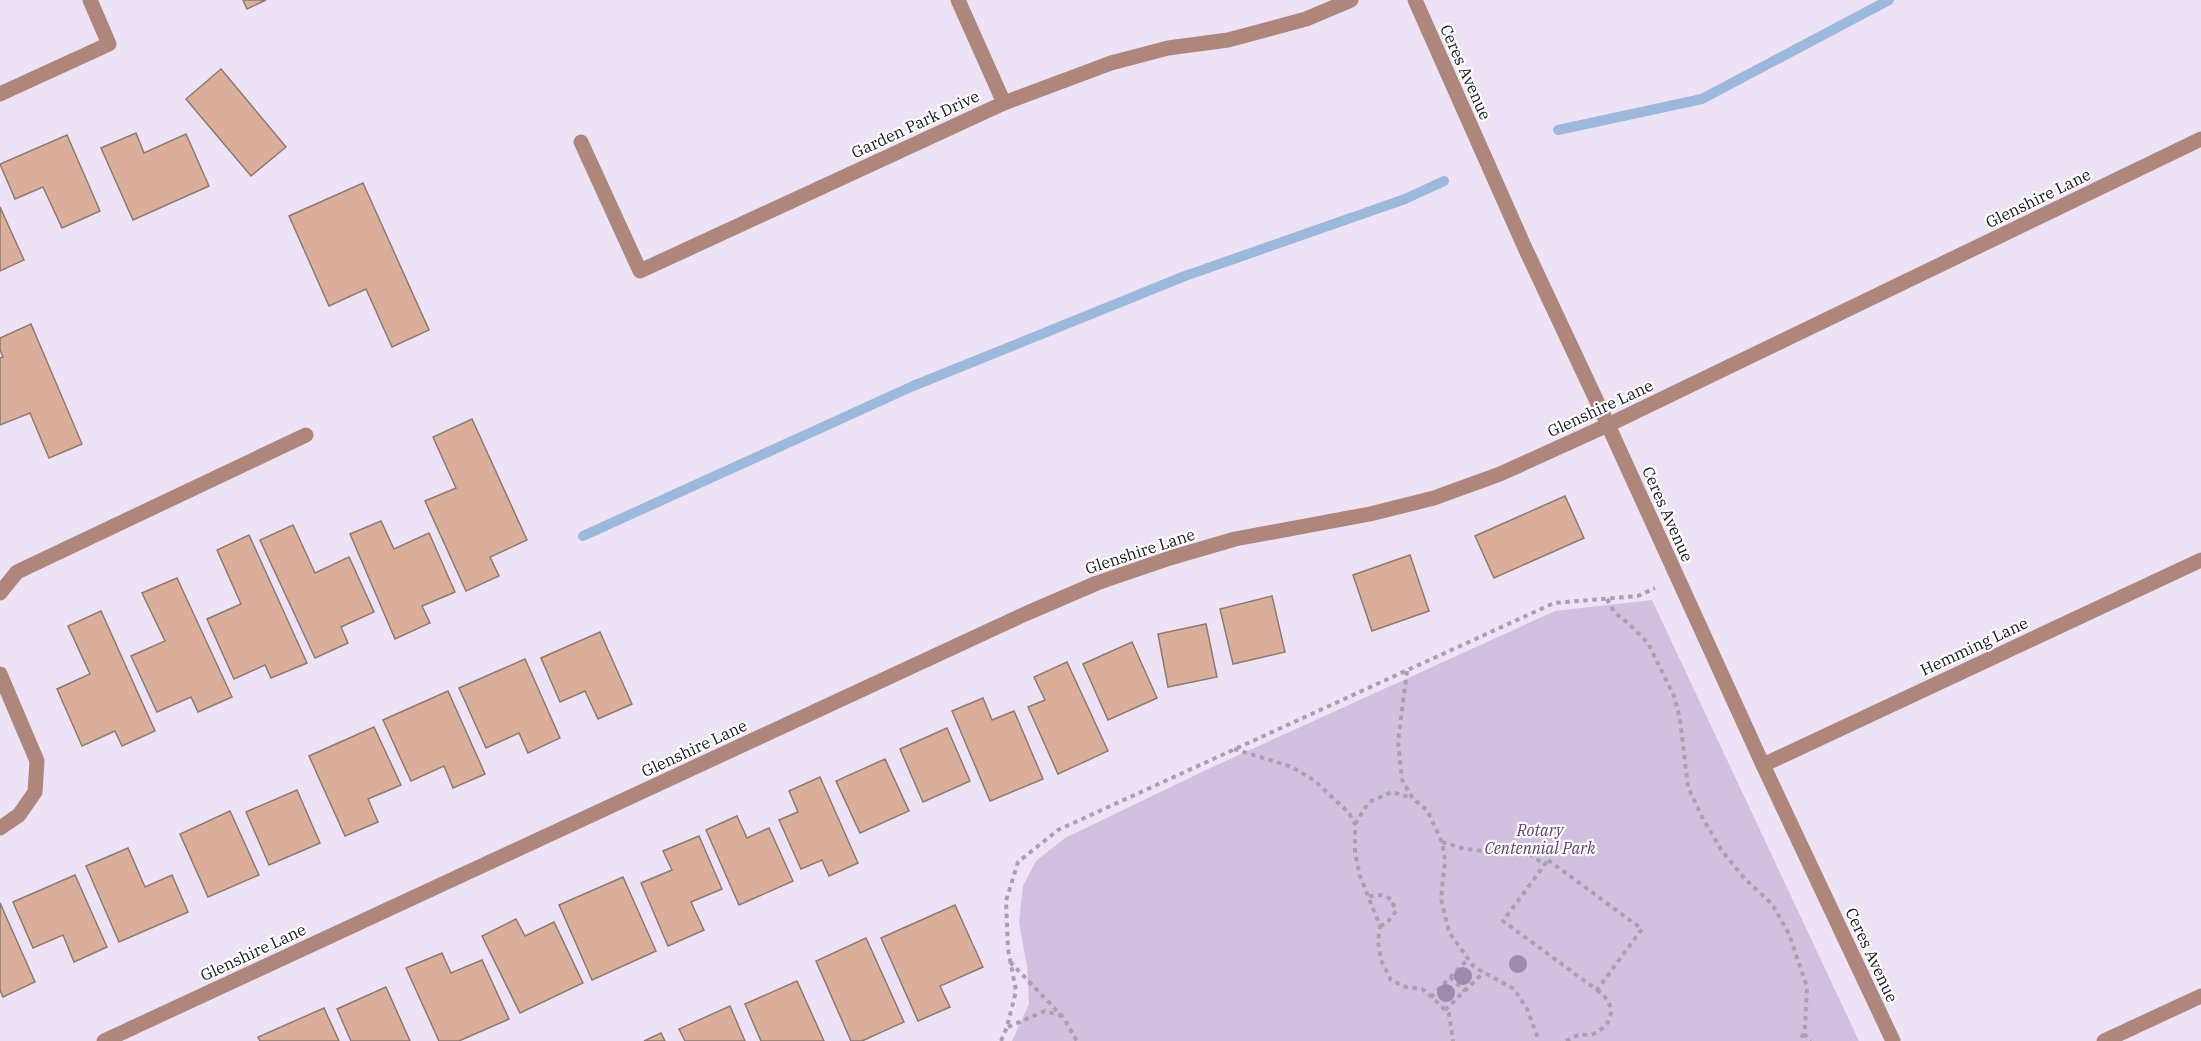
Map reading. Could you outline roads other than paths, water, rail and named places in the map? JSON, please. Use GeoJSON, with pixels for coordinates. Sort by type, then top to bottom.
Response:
{"type":"FeatureCollection","features":[{"type":"Feature","properties":{"kind":"street"},"geometry":{"type":"LineString","coordinates":[[0,93],[110,44],[90,0]]}},
{"type":"Feature","properties":{"kind":"street"},"geometry":{"type":"LineString","coordinates":[[958,0],[1004,103]]}},
{"type":"Feature","properties":{"kind":"street","name":"Garden Park Drive"},"geometry":{"type":"LineString","coordinates":[[581,142],[640,271],[1004,103],[1111,63],[1168,48],[1228,40],[1306,19],[1351,0]]}},
{"type":"Feature","properties":{"kind":"street","name":"Ceres Avenue"},"geometry":{"type":"LineString","coordinates":[[1415,0],[1525,248],[1893,1041]]}},
{"type":"Feature","properties":{"kind":"street","name":"Glenshire Lane"},"geometry":{"type":"LineString","coordinates":[[104,1041],[1014,619],[1097,583],[1235,539],[1370,514],[1434,498],[1500,474],[1608,425],[2201,139]]}},
{"type":"Feature","properties":{"kind":"street"},"geometry":{"type":"LineString","coordinates":[[0,593],[17,572],[306,435]]}},
{"type":"Feature","properties":{"kind":"street","name":"Hemming Lane"},"geometry":{"type":"LineString","coordinates":[[1763,765],[2201,560]]}},
{"type":"Feature","properties":{"kind":"street"},"geometry":{"type":"LineString","coordinates":[[0,674],[37,760],[35,792],[20,815],[0,828]]}},
{"type":"Feature","properties":{"kind":"street"},"geometry":{"type":"LineString","coordinates":[[2104,1041],[2201,996]]}},
{"type":"Feature","properties":{"kind":"waterway"},"geometry":{"type":"LineString","coordinates":[[1558,130],[1702,99],[1889,0]]}},
{"type":"Feature","properties":{"kind":"waterway"},"geometry":{"type":"LineString","coordinates":[[583,536],[913,386],[1185,276],[1405,199],[1444,181]]}},
{"type":"Feature","properties":{"kind":"park label","name":"Rotary Centennial Park"},"geometry":{"type":"Point","coordinates":[1540,839]}}]}
